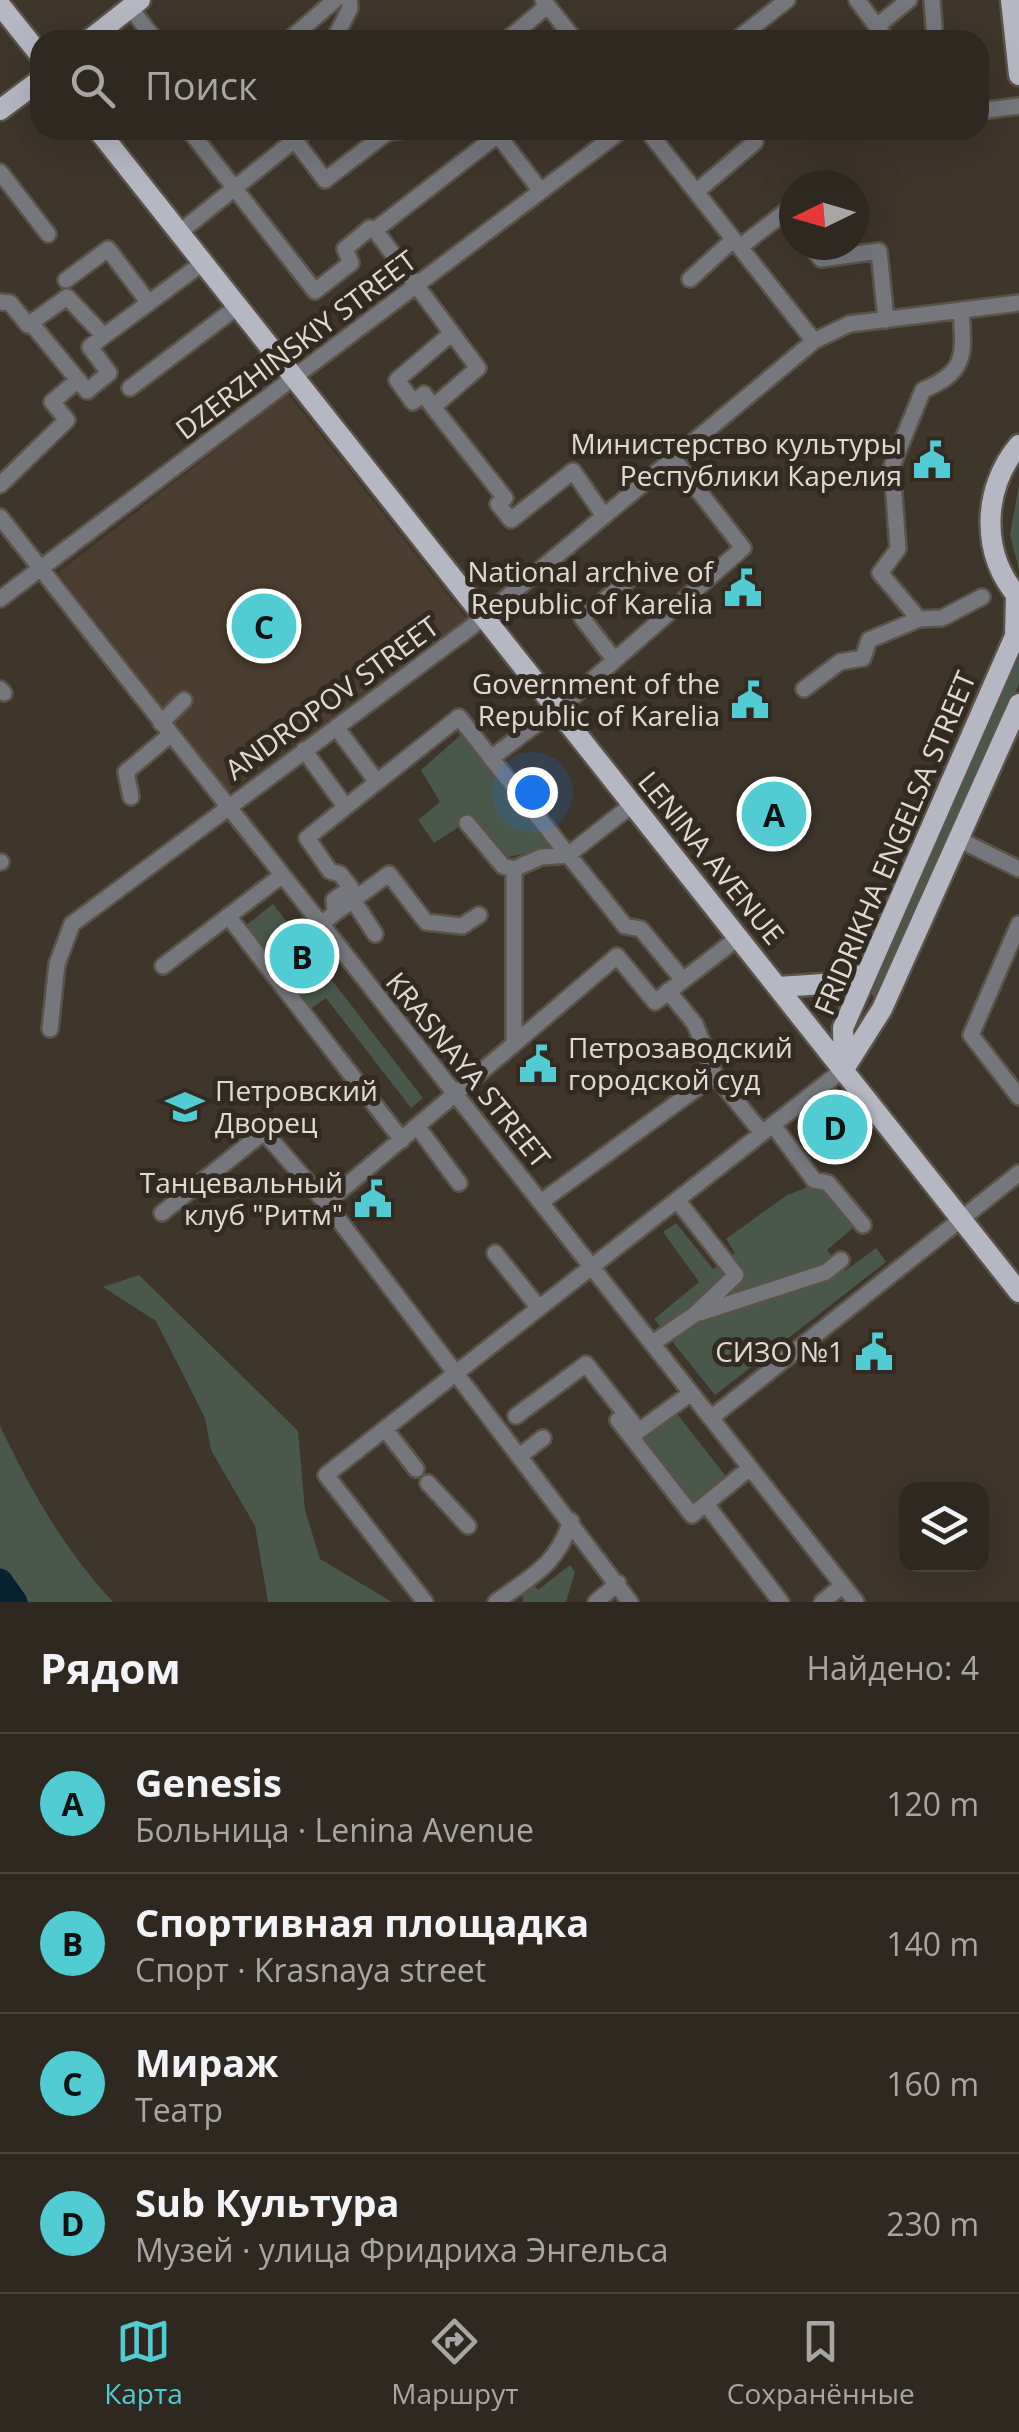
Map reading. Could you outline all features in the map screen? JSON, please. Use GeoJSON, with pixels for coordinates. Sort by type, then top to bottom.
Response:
{"type":"FeatureCollection","features":[{"type":"Feature","properties":{"kind":"main road"},"geometry":{"type":"LineString","coordinates":[[1011,0],[1019,75]]}},
{"type":"Feature","properties":{"kind":"main road"},"geometry":{"type":"LineString","coordinates":[[102,30],[135,4]]}},
{"type":"Feature","properties":{"kind":"main road"},"geometry":{"type":"LineString","coordinates":[[0,5],[30,42]]}},
{"type":"Feature","properties":{"kind":"main road"},"geometry":{"type":"LineString","coordinates":[[0,110],[30,88]]}},
{"type":"Feature","properties":{"kind":"main road","name":"LENINA AVENUE"},"geometry":{"type":"LineString","coordinates":[[106,140],[1019,1292]]}},
{"type":"Feature","properties":{"kind":"main road"},"geometry":{"type":"LineString","coordinates":[[1018,597],[1001,574],[990,523],[992,497],[1005,462],[1019,445]]}},
{"type":"Feature","properties":{"kind":"main road","name":"FRIDRIKHA ENGELSA STREET"},"geometry":{"type":"LineString","coordinates":[[844,1069],[840,1044],[856,996],[1016,636],[1018,597]]}},
{"type":"Feature","properties":{"kind":"main road","name":"FRIDRIKHA ENGELSA STREET"},"geometry":{"type":"LineString","coordinates":[[844,1069],[882,1009],[1019,704]]}},
{"type":"Feature","properties":{"kind":"main road"},"geometry":{"type":"LineString","coordinates":[[779,986],[838,983],[865,974]]}},
{"type":"Feature","properties":{"kind":"main road"},"geometry":{"type":"LineString","coordinates":[[856,996],[867,1008],[882,1009]]}},
{"type":"Feature","properties":{"kind":"street"},"geometry":{"type":"LineString","coordinates":[[301,30],[335,0]]}},
{"type":"Feature","properties":{"kind":"street"},"geometry":{"type":"LineString","coordinates":[[339,30],[350,8],[349,0]]}},
{"type":"Feature","properties":{"kind":"street"},"geometry":{"type":"LineString","coordinates":[[753,30],[787,0]]}},
{"type":"Feature","properties":{"kind":"street"},"geometry":{"type":"LineString","coordinates":[[856,0],[880,30]]}},
{"type":"Feature","properties":{"kind":"street"},"geometry":{"type":"LineString","coordinates":[[877,26],[909,0]]}},
{"type":"Feature","properties":{"kind":"street"},"geometry":{"type":"LineString","coordinates":[[932,0],[935,30]]}},
{"type":"Feature","properties":{"kind":"street"},"geometry":{"type":"LineString","coordinates":[[517,30],[545,3],[567,30]]}},
{"type":"Feature","properties":{"kind":"street"},"geometry":{"type":"LineString","coordinates":[[135,4],[149,30]]}},
{"type":"Feature","properties":{"kind":"street"},"geometry":{"type":"LineString","coordinates":[[989,110],[1019,106]]}},
{"type":"Feature","properties":{"kind":"street"},"geometry":{"type":"LineString","coordinates":[[197,140],[315,292],[351,263],[345,249],[370,228],[375,230],[478,368],[433,407]]}},
{"type":"Feature","properties":{"kind":"street"},"geometry":{"type":"LineString","coordinates":[[180,232],[297,140]]}},
{"type":"Feature","properties":{"kind":"street"},"geometry":{"type":"LineString","coordinates":[[304,140],[325,180],[378,140]]}},
{"type":"Feature","properties":{"kind":"street"},"geometry":{"type":"LineString","coordinates":[[375,230],[492,140]]}},
{"type":"Feature","properties":{"kind":"street"},"geometry":{"type":"LineString","coordinates":[[506,140],[540,190]]}},
{"type":"Feature","properties":{"kind":"street","name":"DZERZHINSKIY STREET"},"geometry":{"type":"LineString","coordinates":[[0,599],[608,140]]}},
{"type":"Feature","properties":{"kind":"street"},"geometry":{"type":"LineString","coordinates":[[655,140],[814,341]]}},
{"type":"Feature","properties":{"kind":"street"},"geometry":{"type":"LineString","coordinates":[[696,192],[755,142]]}},
{"type":"Feature","properties":{"kind":"street"},"geometry":{"type":"LineString","coordinates":[[0,172],[48,234]]}},
{"type":"Feature","properties":{"kind":"street"},"geometry":{"type":"LineString","coordinates":[[690,279],[779,216]]}},
{"type":"Feature","properties":{"kind":"street"},"geometry":{"type":"LineString","coordinates":[[66,280],[108,249],[149,303]]}},
{"type":"Feature","properties":{"kind":"street"},"geometry":{"type":"LineString","coordinates":[[869,253],[879,252],[886,320]]}},
{"type":"Feature","properties":{"kind":"street"},"geometry":{"type":"LineString","coordinates":[[32,323],[87,390],[108,373],[90,347],[204,262]]}},
{"type":"Feature","properties":{"kind":"street"},"geometry":{"type":"LineString","coordinates":[[0,302],[10,303],[28,326],[67,297],[104,336]]}},
{"type":"Feature","properties":{"kind":"street","name":"ANDROPOV STREET"},"geometry":{"type":"LineString","coordinates":[[50,1029],[57,964],[72,924],[484,617],[814,341],[849,324],[1019,302]]}},
{"type":"Feature","properties":{"kind":"street"},"geometry":{"type":"LineString","coordinates":[[130,388],[238,306]]}},
{"type":"Feature","properties":{"kind":"street"},"geometry":{"type":"LineString","coordinates":[[919,619],[880,574],[898,549],[892,466],[923,390],[947,380],[962,362],[961,310]]}},
{"type":"Feature","properties":{"kind":"street"},"geometry":{"type":"LineString","coordinates":[[452,332],[397,380],[413,402],[424,394],[505,498],[498,504],[511,520],[573,470],[604,516]]}},
{"type":"Feature","properties":{"kind":"street"},"geometry":{"type":"LineString","coordinates":[[0,485],[67,420],[52,402],[78,380]]}},
{"type":"Feature","properties":{"kind":"street"},"geometry":{"type":"LineString","coordinates":[[491,758],[558,708],[742,548],[673,458]]}},
{"type":"Feature","properties":{"kind":"street","name":"KRASNAYA STREET"},"geometry":{"type":"LineString","coordinates":[[0,517],[856,1602]]}},
{"type":"Feature","properties":{"kind":"street"},"geometry":{"type":"LineString","coordinates":[[613,658],[582,618],[640,571]]}},
{"type":"Feature","properties":{"kind":"street"},"geometry":{"type":"LineString","coordinates":[[804,689],[840,662],[863,658],[869,640],[919,619],[942,618],[982,597]]}},
{"type":"Feature","properties":{"kind":"street"},"geometry":{"type":"LineString","coordinates":[[131,797],[126,772],[165,729],[184,700]]}},
{"type":"Feature","properties":{"kind":"street"},"geometry":{"type":"LineString","coordinates":[[335,914],[334,900],[351,888],[340,874],[330,871],[306,838],[459,717],[625,926],[642,929],[682,980]]}},
{"type":"Feature","properties":{"kind":"street"},"geometry":{"type":"LineString","coordinates":[[336,726],[377,782]]}},
{"type":"Feature","properties":{"kind":"street"},"geometry":{"type":"LineString","coordinates":[[304,750],[344,806]]}},
{"type":"Feature","properties":{"kind":"street"},"geometry":{"type":"LineString","coordinates":[[467,823],[502,866],[514,869],[541,857],[568,855],[633,804]]}},
{"type":"Feature","properties":{"kind":"street"},"geometry":{"type":"LineString","coordinates":[[958,839],[1019,869]]}},
{"type":"Feature","properties":{"kind":"street"},"geometry":{"type":"LineString","coordinates":[[514,869],[514,1044]]}},
{"type":"Feature","properties":{"kind":"street"},"geometry":{"type":"LineString","coordinates":[[320,925],[389,874],[426,922],[462,926],[479,915]]}},
{"type":"Feature","properties":{"kind":"street"},"geometry":{"type":"LineString","coordinates":[[162,966],[281,876]]}},
{"type":"Feature","properties":{"kind":"street"},"geometry":{"type":"LineString","coordinates":[[353,900],[376,934]]}},
{"type":"Feature","properties":{"kind":"street"},"geometry":{"type":"LineString","coordinates":[[228,916],[402,1140]]}},
{"type":"Feature","properties":{"kind":"street"},"geometry":{"type":"LineString","coordinates":[[1019,924],[971,1036],[1019,1096]]}},
{"type":"Feature","properties":{"kind":"street"},"geometry":{"type":"LineString","coordinates":[[326,1203],[617,956],[654,1002],[739,937]]}},
{"type":"Feature","properties":{"kind":"street"},"geometry":{"type":"LineString","coordinates":[[668,991],[695,1024],[715,1075],[814,1180],[828,1183],[863,1225]]}},
{"type":"Feature","properties":{"kind":"street"},"geometry":{"type":"LineString","coordinates":[[425,1602],[326,1475],[844,1069]]}},
{"type":"Feature","properties":{"kind":"street"},"geometry":{"type":"LineString","coordinates":[[541,1202],[715,1075]]}},
{"type":"Feature","properties":{"kind":"street"},"geometry":{"type":"LineString","coordinates":[[417,1126],[460,1183]]}},
{"type":"Feature","properties":{"kind":"street"},"geometry":{"type":"LineString","coordinates":[[162,1213],[264,1132],[326,1203],[623,1591],[596,1602]]}},
{"type":"Feature","properties":{"kind":"street"},"geometry":{"type":"LineString","coordinates":[[711,1418],[1019,1173]]}},
{"type":"Feature","properties":{"kind":"street"},"geometry":{"type":"LineString","coordinates":[[653,1344],[694,1314],[736,1275],[677,1200]]}},
{"type":"Feature","properties":{"kind":"street"},"geometry":{"type":"LineString","coordinates":[[495,1254],[539,1308]]}},
{"type":"Feature","properties":{"kind":"street"},"geometry":{"type":"LineString","coordinates":[[694,1314],[826,1272],[840,1260]]}},
{"type":"Feature","properties":{"kind":"street"},"geometry":{"type":"LineString","coordinates":[[516,1416],[586,1364],[692,1515],[750,1468]]}},
{"type":"Feature","properties":{"kind":"street"},"geometry":{"type":"LineString","coordinates":[[636,1434],[692,1393]]}},
{"type":"Feature","properties":{"kind":"street"},"geometry":{"type":"LineString","coordinates":[[618,1420],[636,1434]]}},
{"type":"Feature","properties":{"kind":"street"},"geometry":{"type":"LineString","coordinates":[[385,1429],[416,1469]]}},
{"type":"Feature","properties":{"kind":"street"},"geometry":{"type":"LineString","coordinates":[[520,1455],[543,1438]]}},
{"type":"Feature","properties":{"kind":"street"},"geometry":{"type":"LineString","coordinates":[[428,1483],[468,1526]]}},
{"type":"Feature","properties":{"kind":"street"},"geometry":{"type":"LineString","coordinates":[[706,1504],[780,1602]]}},
{"type":"Feature","properties":{"kind":"street"},"geometry":{"type":"LineString","coordinates":[[496,1602],[562,1550],[571,1521]]}},
{"type":"Feature","properties":{"kind":"street"},"geometry":{"type":"LineString","coordinates":[[822,1602],[843,1585]]}},
{"type":"Feature","properties":{"kind":"shaded area"},"geometry":{"type":"Polygon","coordinates":[[[288,394],[467,619],[229,792],[58,573],[288,394]]]}},
{"type":"Feature","properties":{"kind":"green space"},"geometry":{"type":"Polygon","coordinates":[[[1019,485],[1019,570],[1010,534],[1019,485]]]}},
{"type":"Feature","properties":{"kind":"green space"},"geometry":{"type":"Polygon","coordinates":[[[1019,653],[1019,684],[885,992],[873,997],[869,986],[1019,653]]]}},
{"type":"Feature","properties":{"kind":"green space"},"geometry":{"type":"Polygon","coordinates":[[[463,733],[554,846],[509,857],[471,819],[434,843],[418,820],[440,802],[421,770],[463,733]]]}},
{"type":"Feature","properties":{"kind":"green space"},"geometry":{"type":"Polygon","coordinates":[[[273,904],[423,1098],[411,1108],[326,998],[308,1011],[244,927],[273,904]]]}},
{"type":"Feature","properties":{"kind":"green space"},"geometry":{"type":"Polygon","coordinates":[[[818,1183],[853,1228],[827,1250],[845,1271],[876,1248],[886,1262],[715,1395],[654,1319],[699,1282],[663,1232],[676,1223],[713,1269],[735,1253],[726,1239],[787,1195],[818,1183]]]}},
{"type":"Feature","properties":{"kind":"green space"},"geometry":{"type":"Polygon","coordinates":[[[139,1275],[298,1431],[305,1510],[320,1559],[392,1602],[268,1602],[255,1526],[211,1450],[205,1418],[156,1321],[103,1287],[139,1275]]]}},
{"type":"Feature","properties":{"kind":"green space"},"geometry":{"type":"Polygon","coordinates":[[[674,1410],[728,1479],[695,1505],[641,1436],[674,1410]]]}},
{"type":"Feature","properties":{"kind":"green space"},"geometry":{"type":"Polygon","coordinates":[[[0,1426],[50,1518],[113,1602],[0,1602],[0,1426]]]}},
{"type":"Feature","properties":{"kind":"green space"},"geometry":{"type":"Polygon","coordinates":[[[570,1565],[575,1572],[566,1602],[523,1602],[522,1593],[532,1583],[538,1590],[570,1565]]]}},
{"type":"Feature","properties":{"kind":"waterway"},"geometry":{"type":"LineString","coordinates":[[0,1581],[15,1602]]}},
{"type":"Feature","properties":{"kind":"place","name":"Министерство культуры Республики Карелия"},"geometry":{"type":"Point","coordinates":[932,460]}},
{"type":"Feature","properties":{"kind":"place","name":"National archive of Republic of Karelia"},"geometry":{"type":"Point","coordinates":[743,588]}},
{"type":"Feature","properties":{"kind":"place","name":"Мираж"},"geometry":{"type":"Point","coordinates":[264,626]}},
{"type":"Feature","properties":{"kind":"place","name":"Government of the Republic of Karelia"},"geometry":{"type":"Point","coordinates":[750,700]}},
{"type":"Feature","properties":{"kind":"place","name":"Genesis"},"geometry":{"type":"Point","coordinates":[774,814]}},
{"type":"Feature","properties":{"kind":"place","name":"Спортивная площадка"},"geometry":{"type":"Point","coordinates":[302,956]}},
{"type":"Feature","properties":{"kind":"place","name":"Петрозаводский городской суд"},"geometry":{"type":"Point","coordinates":[538,1064]}},
{"type":"Feature","properties":{"kind":"place","name":"Петровский Дворец"},"geometry":{"type":"Point","coordinates":[185,1107]}},
{"type":"Feature","properties":{"kind":"place","name":"Sub Культура"},"geometry":{"type":"Point","coordinates":[835,1127]}},
{"type":"Feature","properties":{"kind":"place","name":"Танцевальный клуб \"Ритм\""},"geometry":{"type":"Point","coordinates":[373,1199]}},
{"type":"Feature","properties":{"kind":"place","name":"СИЗО №1"},"geometry":{"type":"Point","coordinates":[874,1352]}}]}
